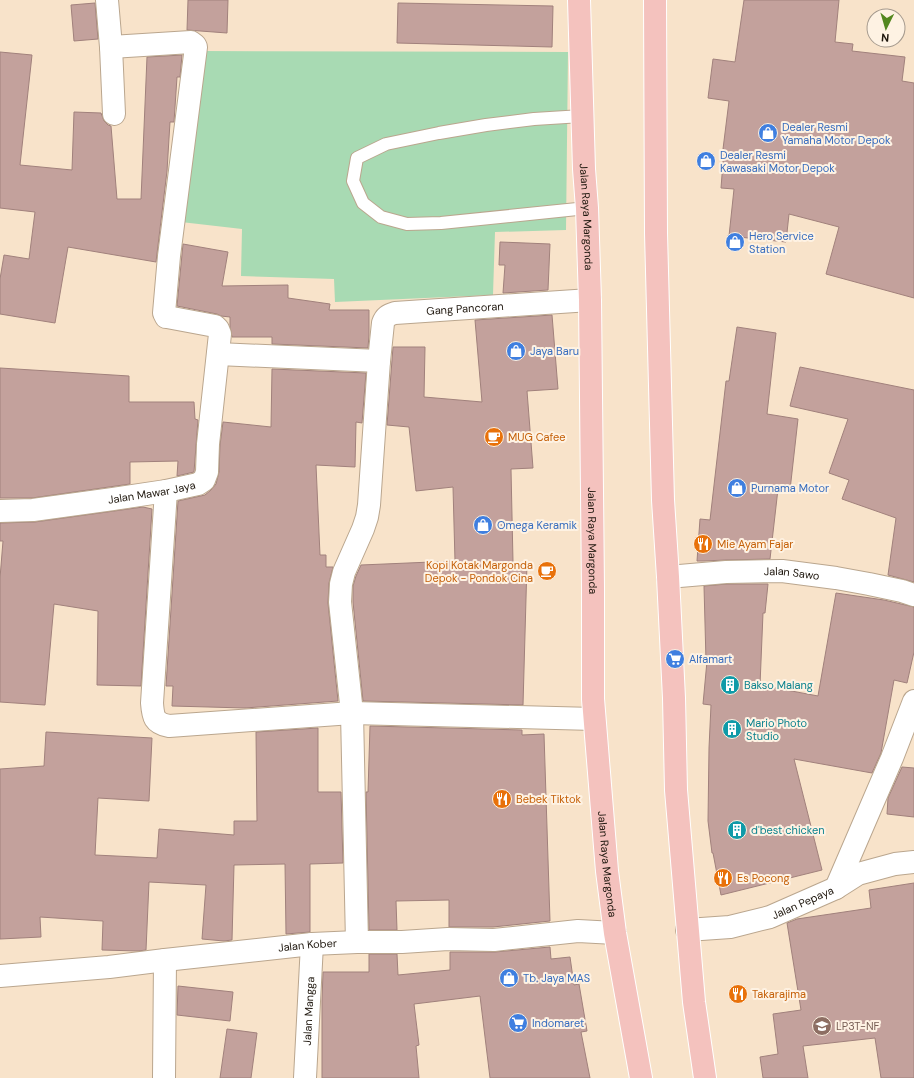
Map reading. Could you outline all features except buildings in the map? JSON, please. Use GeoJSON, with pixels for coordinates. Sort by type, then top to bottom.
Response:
{"type":"FeatureCollection","features":[{"type":"Feature","properties":{"kind":"main road","name":"Jalan Raya Margonda"},"geometry":{"type":"LineString","coordinates":[[579,0],[582,116],[590,300],[594,719],[607,871],[640,1078]]}},
{"type":"Feature","properties":{"kind":"main road"},"geometry":{"type":"LineString","coordinates":[[655,0],[656,233],[663,500],[674,706],[676,790],[694,1002],[705,1078]]}},
{"type":"Feature","properties":{"kind":"street"},"geometry":{"type":"LineString","coordinates":[[107,0],[114,114]]}},
{"type":"Feature","properties":{"kind":"street"},"geometry":{"type":"LineString","coordinates":[[111,47],[191,42],[195,45],[196,50],[170,256],[164,313],[166,317],[215,326],[218,329],[219,344],[378,361]]}},
{"type":"Feature","properties":{"kind":"street","name":"Gang Pancoran"},"geometry":{"type":"LineString","coordinates":[[357,942],[352,712],[340,602],[341,584],[344,572],[363,529],[368,511],[378,361],[383,323],[386,316],[395,313],[590,300]]}},
{"type":"Feature","properties":{"kind":"street","name":"Jalan Mawar Jaya"},"geometry":{"type":"LineString","coordinates":[[0,511],[46,509],[166,491],[198,484],[204,480],[207,472],[208,444],[219,344]]}},
{"type":"Feature","properties":{"kind":"street"},"geometry":{"type":"LineString","coordinates":[[166,491],[152,703],[152,714],[156,721],[161,725],[169,726],[352,712],[594,719]]}},
{"type":"Feature","properties":{"kind":"street","name":"Jalan Sawo"},"geometry":{"type":"LineString","coordinates":[[668,577],[726,572],[782,571],[862,582],[914,595]]}},
{"type":"Feature","properties":{"kind":"street"},"geometry":{"type":"LineString","coordinates":[[836,888],[892,758],[914,701]]}},
{"type":"Feature","properties":{"kind":"street","name":"Jalan Pepaya"},"geometry":{"type":"LineString","coordinates":[[687,930],[730,927],[770,917],[836,888],[858,874],[895,864],[914,862]]}},
{"type":"Feature","properties":{"kind":"street","name":"Jalan Kober"},"geometry":{"type":"LineString","coordinates":[[0,976],[109,967],[312,944],[402,942],[448,939],[494,940],[578,931],[616,933]]}},
{"type":"Feature","properties":{"kind":"street","name":"Jalan Mangga"},"geometry":{"type":"LineString","coordinates":[[305,1078],[312,944]]}},
{"type":"Feature","properties":{"kind":"street"},"geometry":{"type":"LineString","coordinates":[[164,1078],[165,960]]}},
{"type":"Feature","properties":{"kind":"lane"},"geometry":{"type":"LineString","coordinates":[[582,116],[534,119],[486,125],[386,144],[357,158],[353,181],[364,203],[381,217],[407,224],[441,223],[587,208]]}},
{"type":"Feature","properties":{"kind":"green space"},"geometry":{"type":"Polygon","coordinates":[[[201,51],[568,52],[566,230],[495,232],[493,295],[335,302],[334,279],[241,276],[242,229],[181,222],[201,51]]]}},
{"type":"Feature","properties":{"kind":"place","name":"Dealer Resmi Yamaha Motor Depok"},"geometry":{"type":"Point","coordinates":[768,133]}},
{"type":"Feature","properties":{"kind":"place","name":"Dealer Resmi Kawasaki Motor Depok"},"geometry":{"type":"Point","coordinates":[706,161]}},
{"type":"Feature","properties":{"kind":"place","name":"Hero Service Station"},"geometry":{"type":"Point","coordinates":[735,242]}},
{"type":"Feature","properties":{"kind":"place","name":"Jaya Baru"},"geometry":{"type":"Point","coordinates":[516,351]}},
{"type":"Feature","properties":{"kind":"place","name":"MUG Cafee"},"geometry":{"type":"Point","coordinates":[494,437]}},
{"type":"Feature","properties":{"kind":"place","name":"Purnama Motor"},"geometry":{"type":"Point","coordinates":[737,488]}},
{"type":"Feature","properties":{"kind":"place","name":"Omega Keramik"},"geometry":{"type":"Point","coordinates":[483,525]}},
{"type":"Feature","properties":{"kind":"place","name":"Mie Ayam Fajar"},"geometry":{"type":"Point","coordinates":[703,544]}},
{"type":"Feature","properties":{"kind":"place","name":"Kopi Kotak Margonda Depok - Pondok Cina"},"geometry":{"type":"Point","coordinates":[547,571]}},
{"type":"Feature","properties":{"kind":"place","name":"Alfamart"},"geometry":{"type":"Point","coordinates":[675,659]}},
{"type":"Feature","properties":{"kind":"place","name":"Bakso Malang"},"geometry":{"type":"Point","coordinates":[730,685]}},
{"type":"Feature","properties":{"kind":"place","name":"Mario Photo Studio"},"geometry":{"type":"Point","coordinates":[732,729]}},
{"type":"Feature","properties":{"kind":"place","name":"Bebek Tiktok"},"geometry":{"type":"Point","coordinates":[502,799]}},
{"type":"Feature","properties":{"kind":"place","name":"d'best chicken"},"geometry":{"type":"Point","coordinates":[737,830]}},
{"type":"Feature","properties":{"kind":"place","name":"Es Pocong"},"geometry":{"type":"Point","coordinates":[723,878]}},
{"type":"Feature","properties":{"kind":"place","name":"Tb. Jaya MAS"},"geometry":{"type":"Point","coordinates":[509,978]}},
{"type":"Feature","properties":{"kind":"place","name":"Takarajima"},"geometry":{"type":"Point","coordinates":[738,994]}},
{"type":"Feature","properties":{"kind":"place","name":"Indomaret"},"geometry":{"type":"Point","coordinates":[518,1023]}},
{"type":"Feature","properties":{"kind":"place","name":"LP3T-NF"},"geometry":{"type":"Point","coordinates":[822,1026]}}]}
